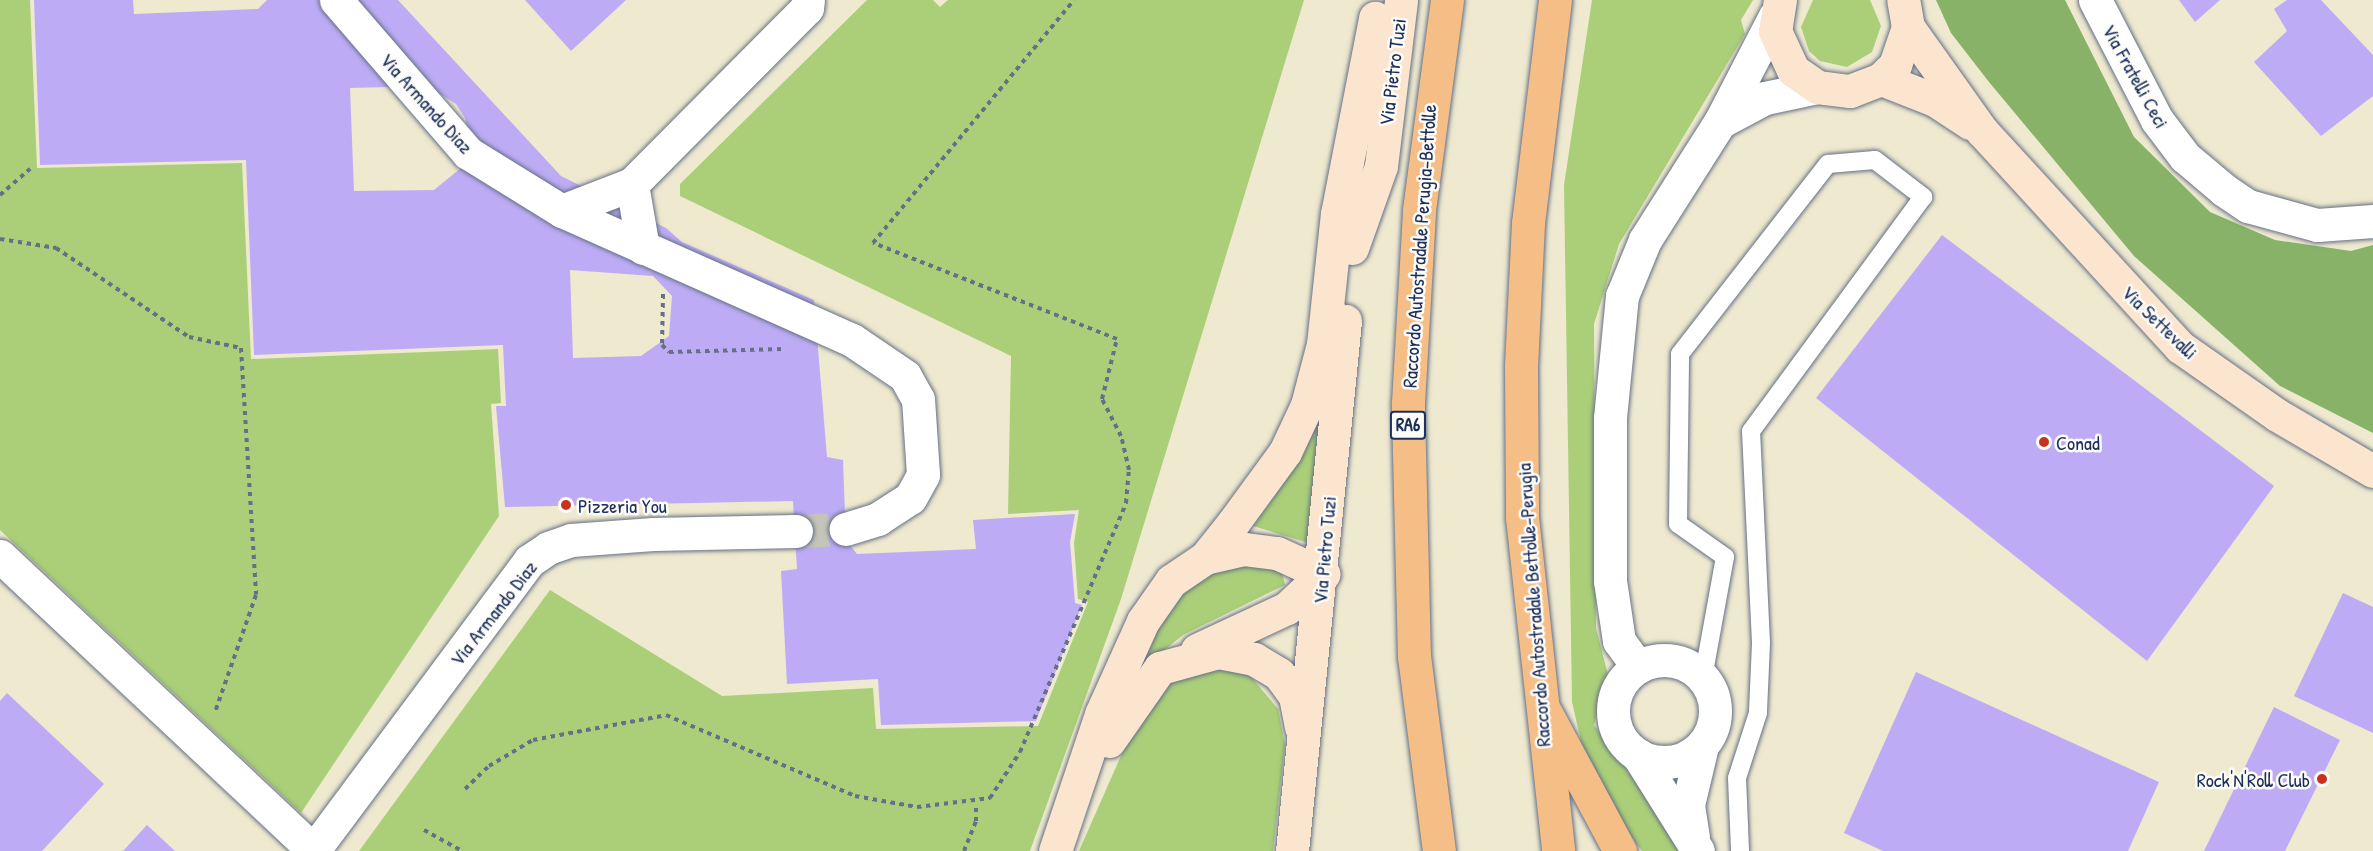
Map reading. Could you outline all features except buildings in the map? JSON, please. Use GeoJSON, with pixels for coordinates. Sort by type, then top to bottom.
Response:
{"type":"FeatureCollection","features":[{"type":"Feature","properties":{"kind":"highway","name":"Raccordo Autostradale Perugia-Bettolle"},"geometry":{"type":"LineString","coordinates":[[1439,851],[1414,657],[1408,403],[1420,199],[1447,0]]}},
{"type":"Feature","properties":{"kind":"highway","name":"Raccordo Autostradale Bettolle-Perugia"},"geometry":{"type":"LineString","coordinates":[[1555,0],[1528,223],[1521,366],[1522,517],[1538,698],[1558,851]]}},
{"type":"Feature","properties":{"kind":"highway"},"geometry":{"type":"LineString","coordinates":[[1538,698],[1620,851]]}},
{"type":"Feature","properties":{"kind":"main road","name":"Via Pietro Tuzi"},"geometry":{"type":"LineString","coordinates":[[1292,851],[1323,574],[1352,248],[1355,160],[1385,6]]}},
{"type":"Feature","properties":{"kind":"main road"},"geometry":{"type":"LineString","coordinates":[[1055,851],[1101,714],[1143,621],[1171,581],[1205,558],[1285,452],[1307,405],[1323,344],[1337,214],[1385,6]]}},
{"type":"Feature","properties":{"kind":"main road"},"geometry":{"type":"LineString","coordinates":[[1778,8],[1784,59],[1817,87],[1850,91],[1881,79]]}},
{"type":"Feature","properties":{"kind":"main road","name":"Via Settevalli"},"geometry":{"type":"LineString","coordinates":[[1905,14],[1904,47],[1881,79],[1935,100],[1982,131]]}},
{"type":"Feature","properties":{"kind":"main road","name":"Via Settevalli"},"geometry":{"type":"LineString","coordinates":[[1905,14],[1982,131],[2180,348],[2277,416],[2373,471]]}},
{"type":"Feature","properties":{"kind":"main road"},"geometry":{"type":"LineString","coordinates":[[1073,799],[1140,689],[1176,660],[1287,608],[1323,574],[1277,554],[1244,549],[1205,558]]}},
{"type":"Feature","properties":{"kind":"main road"},"geometry":{"type":"LineString","coordinates":[[1176,660],[1241,654],[1279,674],[1295,696],[1304,743]]}},
{"type":"Feature","properties":{"kind":"street","name":"Via Armando Diaz"},"geometry":{"type":"LineString","coordinates":[[336,0],[468,153],[562,211],[852,340],[905,376],[918,399],[923,475],[910,498],[878,519],[846,529]]}},
{"type":"Feature","properties":{"kind":"street"},"geometry":{"type":"LineString","coordinates":[[562,211],[632,184],[807,8],[808,0]]}},
{"type":"Feature","properties":{"kind":"street","name":"Via Fratelli Ceci"},"geometry":{"type":"LineString","coordinates":[[2095,0],[2157,120],[2185,157],[2224,190],[2266,212],[2317,225],[2373,221]]}},
{"type":"Feature","properties":{"kind":"street"},"geometry":{"type":"LineString","coordinates":[[1638,667],[1619,641],[1610,581],[1614,349],[1622,296],[1645,240],[1720,122],[1778,8]]}},
{"type":"Feature","properties":{"kind":"street"},"geometry":{"type":"LineString","coordinates":[[1720,122],[1765,98],[1817,87]]}},
{"type":"Feature","properties":{"kind":"street"},"geometry":{"type":"LineString","coordinates":[[632,184],[643,248]]}},
{"type":"Feature","properties":{"kind":"street","name":"Via Armando Diaz"},"geometry":{"type":"LineString","coordinates":[[313,850],[529,561],[548,548],[571,540],[652,534],[796,531]]}},
{"type":"Feature","properties":{"kind":"street"},"geometry":{"type":"LineString","coordinates":[[0,556],[313,850]]}},
{"type":"Feature","properties":{"kind":"street"},"geometry":{"type":"LineString","coordinates":[[1670,660],[1702,678],[1714,701],[1715,717],[1702,746],[1688,805],[1696,846],[1638,755],[1625,744],[1613,711],[1625,678],[1638,667],[1670,660]]}},
{"type":"Feature","properties":{"kind":"street"},"geometry":{"type":"LineString","coordinates":[[1638,755],[1672,762],[1702,746]]}},
{"type":"Feature","properties":{"kind":"lane"},"geometry":{"type":"LineString","coordinates":[[1702,678],[1725,557],[1678,524],[1680,354],[1828,164],[1875,160],[1923,198],[1751,431],[1761,643],[1758,713],[1737,778],[1740,851]]}},
{"type":"Feature","properties":{"kind":"path"},"geometry":{"type":"LineString","coordinates":[[0,195],[30,169]]}},
{"type":"Feature","properties":{"kind":"path"},"geometry":{"type":"LineString","coordinates":[[0,239],[56,248],[189,337],[241,348],[256,595],[213,717]]}},
{"type":"Feature","properties":{"kind":"path"},"geometry":{"type":"LineString","coordinates":[[664,284],[662,345],[669,352],[792,349]]}},
{"type":"Feature","properties":{"kind":"path"},"geometry":{"type":"LineString","coordinates":[[964,851],[976,821],[976,803]]}},
{"type":"Feature","properties":{"kind":"path"},"geometry":{"type":"LineString","coordinates":[[424,830],[462,851]]}},
{"type":"Feature","properties":{"kind":"green space"},"geometry":{"type":"Polygon","coordinates":[[[0,0],[30,0],[37,168],[242,163],[251,359],[498,349],[501,403],[491,404],[499,516],[301,813],[0,530],[0,0]]]}},
{"type":"Feature","properties":{"kind":"green space"},"geometry":{"type":"Polygon","coordinates":[[[867,0],[933,0],[940,7],[948,0],[1304,0],[1121,599],[1030,851],[359,851],[550,590],[722,696],[873,688],[876,729],[1038,726],[1088,602],[1078,599],[1074,543],[1079,510],[1008,514],[1011,356],[680,196],[680,184],[867,0]]]}},
{"type":"Feature","properties":{"kind":"green space"},"geometry":{"type":"Polygon","coordinates":[[[1592,0],[1753,0],[1741,20],[1745,34],[1619,244],[1594,324],[1596,628],[1608,675],[1594,725],[1666,824],[1678,851],[1642,851],[1620,822],[1584,754],[1572,702],[1564,185],[1592,0]]]}},
{"type":"Feature","properties":{"kind":"green space"},"geometry":{"type":"Polygon","coordinates":[[[1813,0],[1870,0],[1881,26],[1872,52],[1847,67],[1820,61],[1809,51],[1801,27],[1813,0]]]}},
{"type":"Feature","properties":{"kind":"green space"},"geometry":{"type":"Polygon","coordinates":[[[1936,0],[2065,0],[2134,137],[2210,212],[2275,240],[2351,251],[2373,245],[2373,433],[2280,386],[2134,256],[1951,33],[1936,0]]]}},
{"type":"Feature","properties":{"kind":"green space"},"geometry":{"type":"Polygon","coordinates":[[[1319,410],[1312,544],[1253,526],[1298,463],[1319,410]]]}},
{"type":"Feature","properties":{"kind":"green space"},"geometry":{"type":"Polygon","coordinates":[[[1259,565],[1282,572],[1285,585],[1183,635],[1139,670],[1148,626],[1209,567],[1259,565]]]}},
{"type":"Feature","properties":{"kind":"green space"},"geometry":{"type":"Polygon","coordinates":[[[1200,666],[1235,669],[1252,678],[1278,709],[1285,744],[1273,851],[1079,851],[1142,708],[1165,681],[1200,666]]]}},
{"type":"Feature","properties":{"kind":"tunnel"},"geometry":{"type":"LineString","coordinates":[[796,531],[846,529]]}},
{"type":"Feature","properties":{"kind":"place","name":"Conad"},"geometry":{"type":"Point","coordinates":[2044,442]}},
{"type":"Feature","properties":{"kind":"place","name":"Pizzeria You"},"geometry":{"type":"Point","coordinates":[566,505]}},
{"type":"Feature","properties":{"kind":"place","name":"Rock'N'Roll Club"},"geometry":{"type":"Point","coordinates":[2322,779]}}]}
